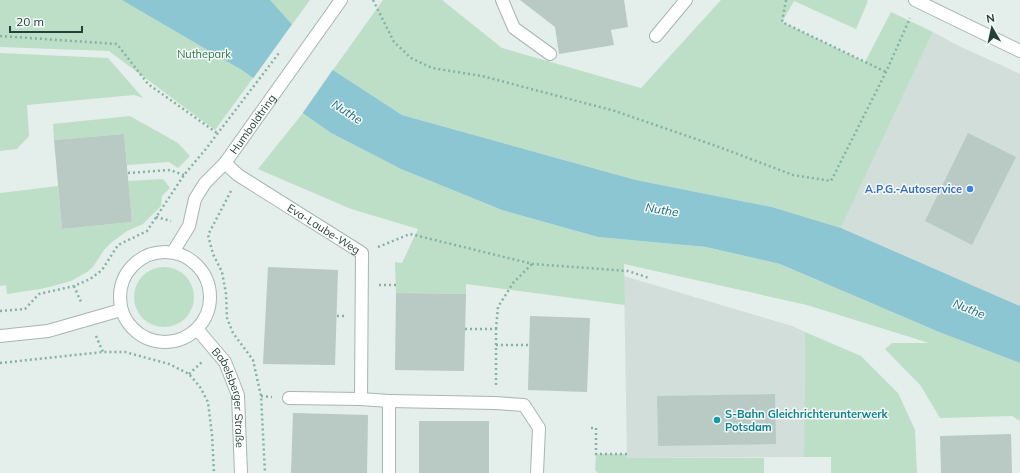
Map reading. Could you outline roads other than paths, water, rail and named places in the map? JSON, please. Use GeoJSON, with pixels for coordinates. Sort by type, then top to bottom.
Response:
{"type":"FeatureCollection","features":[{"type":"Feature","properties":{"kind":"street","name":"Humboldtring"},"geometry":{"type":"LineString","coordinates":[[173,252],[189,226],[195,199],[205,183],[225,163],[341,0]]}},
{"type":"Feature","properties":{"kind":"street"},"geometry":{"type":"LineString","coordinates":[[502,0],[514,28],[550,54]]}},
{"type":"Feature","properties":{"kind":"street"},"geometry":{"type":"LineString","coordinates":[[656,36],[686,0]]}},
{"type":"Feature","properties":{"kind":"street"},"geometry":{"type":"LineString","coordinates":[[916,1],[1020,51]]}},
{"type":"Feature","properties":{"kind":"street","name":"Eva-Laube-Weg"},"geometry":{"type":"LineString","coordinates":[[225,163],[238,175],[362,253],[362,399]]}},
{"type":"Feature","properties":{"kind":"street"},"geometry":{"type":"LineString","coordinates":[[157,252],[173,252],[186,256],[198,265],[206,277],[210,290],[210,305],[206,318],[197,329],[184,339],[169,343],[153,341],[139,335],[128,324],[121,310],[119,294],[122,280],[131,266],[143,257],[157,252]]}},
{"type":"Feature","properties":{"kind":"street"},"geometry":{"type":"LineString","coordinates":[[0,336],[48,332],[121,310]]}},
{"type":"Feature","properties":{"kind":"street","name":"Babelsberger Straße"},"geometry":{"type":"LineString","coordinates":[[197,329],[225,362],[238,395],[241,473]]}},
{"type":"Feature","properties":{"kind":"street"},"geometry":{"type":"LineString","coordinates":[[289,398],[524,405],[539,428],[537,473]]}},
{"type":"Feature","properties":{"kind":"street"},"geometry":{"type":"LineString","coordinates":[[389,401],[389,473]]}},
{"type":"Feature","properties":{"kind":"water","name":"Nuthe"},"geometry":{"type":"Polygon","coordinates":[[[122,0],[270,0],[333,70],[402,115],[636,180],[772,207],[841,228],[1020,306],[1020,363],[939,332],[780,264],[706,247],[598,237],[502,210],[401,169],[331,133],[242,70],[122,0]]]}},
{"type":"Feature","properties":{"kind":"place","name":"A.P.G.-Autoservice"},"geometry":{"type":"Point","coordinates":[970,189]}},
{"type":"Feature","properties":{"kind":"place","name":"S-Bahn Gleichrichterunterwerk Potsdam"},"geometry":{"type":"Point","coordinates":[717,420]}},
{"type":"Feature","properties":{"kind":"park label","name":"Nuthepark"},"geometry":{"type":"Point","coordinates":[204,54]}}]}
